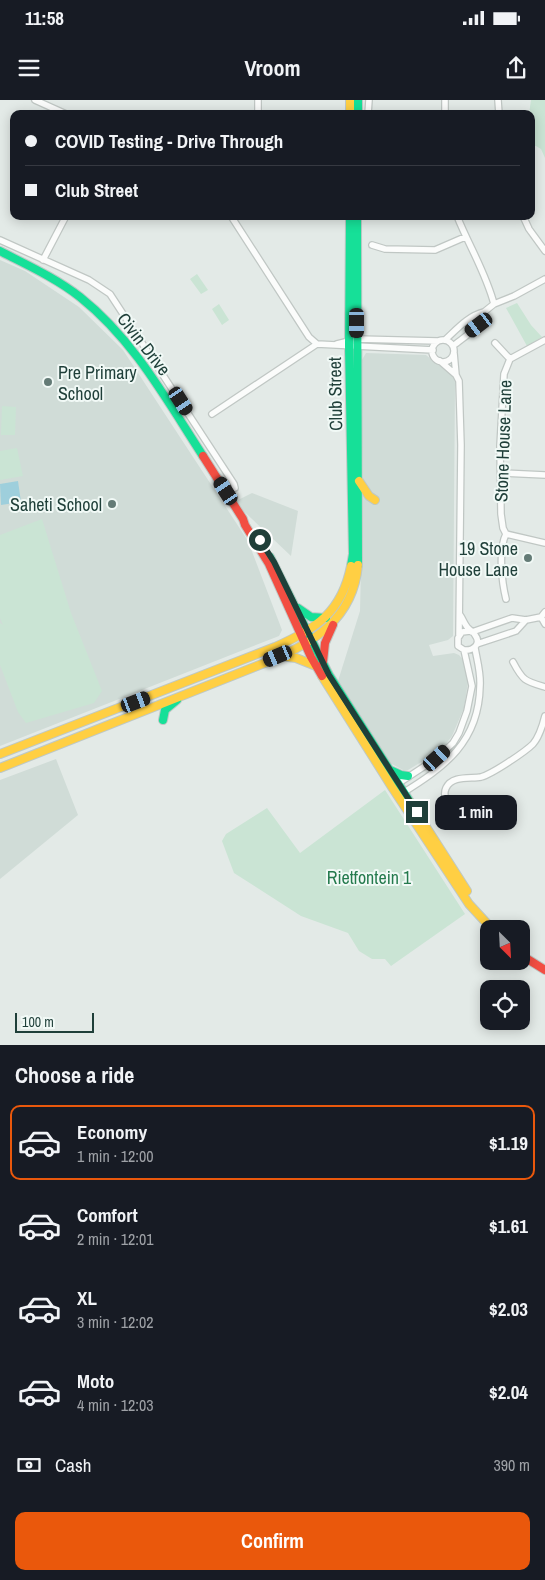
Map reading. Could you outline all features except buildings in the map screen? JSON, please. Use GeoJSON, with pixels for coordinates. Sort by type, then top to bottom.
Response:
{"type":"FeatureCollection","features":[{"type":"Feature","properties":{"kind":"main road","name":"Club Street"},"geometry":{"type":"LineString","coordinates":[[350,220],[358,481],[354,570]]}},
{"type":"Feature","properties":{"kind":"main road","name":"Club Street"},"geometry":{"type":"LineString","coordinates":[[354,570],[353,343],[357,220]]}},
{"type":"Feature","properties":{"kind":"main road","name":"Civin Drive"},"geometry":{"type":"LineString","coordinates":[[0,251],[53,279],[79,296],[116,329],[141,360],[243,519],[269,564],[294,620],[304,633]]}},
{"type":"Feature","properties":{"kind":"main road"},"geometry":{"type":"LineString","coordinates":[[358,481],[369,496],[375,500]]}},
{"type":"Feature","properties":{"kind":"main road","name":"Civin Drive"},"geometry":{"type":"LineString","coordinates":[[243,519],[248,522],[270,556],[294,605],[308,642]]}},
{"type":"Feature","properties":{"kind":"main road"},"geometry":{"type":"LineString","coordinates":[[0,754],[304,633],[326,618],[345,590],[354,570]]}},
{"type":"Feature","properties":{"kind":"main road"},"geometry":{"type":"LineString","coordinates":[[319,664],[325,643],[335,621],[354,590],[354,570]]}},
{"type":"Feature","properties":{"kind":"main road"},"geometry":{"type":"LineString","coordinates":[[294,605],[311,617],[326,618]]}},
{"type":"Feature","properties":{"kind":"main road"},"geometry":{"type":"LineString","coordinates":[[283,642],[291,632],[294,620]]}},
{"type":"Feature","properties":{"kind":"main road"},"geometry":{"type":"LineString","coordinates":[[0,768],[278,656],[308,642],[335,621]]}},
{"type":"Feature","properties":{"kind":"main road"},"geometry":{"type":"LineString","coordinates":[[308,642],[319,664],[469,904],[484,920]]}},
{"type":"Feature","properties":{"kind":"main road"},"geometry":{"type":"LineString","coordinates":[[278,656],[319,664],[389,769],[395,785]]}},
{"type":"Feature","properties":{"kind":"main road"},"geometry":{"type":"LineString","coordinates":[[163,720],[165,710],[182,696]]}},
{"type":"Feature","properties":{"kind":"main road"},"geometry":{"type":"LineString","coordinates":[[389,769],[401,776],[408,776]]}},
{"type":"Feature","properties":{"kind":"main road"},"geometry":{"type":"LineString","coordinates":[[530,961],[545,970]]}},
{"type":"Feature","properties":{"kind":"street"},"geometry":{"type":"LineString","coordinates":[[35,100],[57,110]]}},
{"type":"Feature","properties":{"kind":"street"},"geometry":{"type":"LineString","coordinates":[[43,260],[64,220]]}},
{"type":"Feature","properties":{"kind":"street"},"geometry":{"type":"LineString","coordinates":[[234,220],[309,337],[317,344]]}},
{"type":"Feature","properties":{"kind":"street"},"geometry":{"type":"LineString","coordinates":[[459,220],[465,237],[484,272],[494,304]]}},
{"type":"Feature","properties":{"kind":"street"},"geometry":{"type":"LineString","coordinates":[[525,220],[545,252]]}},
{"type":"Feature","properties":{"kind":"street"},"geometry":{"type":"LineString","coordinates":[[372,246],[385,249],[435,250],[465,237]]}},
{"type":"Feature","properties":{"kind":"street"},"geometry":{"type":"LineString","coordinates":[[0,240],[89,280],[106,290],[114,298],[234,484],[235,488],[226,491]]}},
{"type":"Feature","properties":{"kind":"street"},"geometry":{"type":"LineString","coordinates":[[433,350],[441,341],[477,314],[545,279]]}},
{"type":"Feature","properties":{"kind":"street"},"geometry":{"type":"LineString","coordinates":[[440,361],[450,359],[454,349],[483,320],[484,312]]}},
{"type":"Feature","properties":{"kind":"street"},"geometry":{"type":"LineString","coordinates":[[460,327],[466,335]]}},
{"type":"Feature","properties":{"kind":"street","name":"Stone House Lane"},"geometry":{"type":"LineString","coordinates":[[506,534],[501,514],[500,446],[504,374],[510,359],[545,340]]}},
{"type":"Feature","properties":{"kind":"street"},"geometry":{"type":"LineString","coordinates":[[212,414],[317,344],[441,341],[454,349]]}},
{"type":"Feature","properties":{"kind":"street"},"geometry":{"type":"LineString","coordinates":[[353,343],[433,350]]}},
{"type":"Feature","properties":{"kind":"street"},"geometry":{"type":"LineString","coordinates":[[495,343],[510,359]]}},
{"type":"Feature","properties":{"kind":"street"},"geometry":{"type":"LineString","coordinates":[[454,349],[460,401],[458,410],[458,509],[460,520],[458,646],[464,650],[472,650],[493,638],[516,631],[526,620]]}},
{"type":"Feature","properties":{"kind":"street"},"geometry":{"type":"LineString","coordinates":[[433,350],[435,357],[456,375]]}},
{"type":"Feature","properties":{"kind":"street"},"geometry":{"type":"LineString","coordinates":[[501,473],[545,475]]}},
{"type":"Feature","properties":{"kind":"street"},"geometry":{"type":"LineString","coordinates":[[506,599],[502,584],[502,545],[506,534],[545,543]]}},
{"type":"Feature","properties":{"kind":"street"},"geometry":{"type":"LineString","coordinates":[[401,794],[454,756],[469,734],[479,698],[480,686],[476,635],[471,631],[459,613]]}},
{"type":"Feature","properties":{"kind":"street"},"geometry":{"type":"LineString","coordinates":[[459,635],[466,631],[489,627],[512,618],[526,620],[543,615],[545,624]]}},
{"type":"Feature","properties":{"kind":"street"},"geometry":{"type":"LineString","coordinates":[[489,627],[493,638]]}},
{"type":"Feature","properties":{"kind":"street"},"geometry":{"type":"LineString","coordinates":[[395,785],[437,758],[457,738],[468,706],[472,686],[464,650]]}},
{"type":"Feature","properties":{"kind":"street"},"geometry":{"type":"LineString","coordinates":[[513,662],[522,678],[545,687]]}},
{"type":"Feature","properties":{"kind":"street"},"geometry":{"type":"LineString","coordinates":[[458,819],[448,806],[445,798],[446,788],[459,779],[481,777],[520,753],[533,743],[545,716]]}},
{"type":"Feature","properties":{"kind":"shaded area","name":"Saheti School"},"geometry":{"type":"Polygon","coordinates":[[[0,260],[25,271],[79,307],[123,350],[248,541],[282,630],[279,636],[0,746],[0,260]]]}},
{"type":"Feature","properties":{"kind":"shaded area"},"geometry":{"type":"Polygon","coordinates":[[[366,353],[426,355],[433,361],[445,366],[454,375],[455,383],[453,636],[448,640],[429,645],[433,656],[454,653],[459,655],[463,660],[468,682],[464,708],[452,736],[433,755],[408,770],[403,770],[390,763],[338,681],[360,611],[363,480],[360,363],[366,353]]]}},
{"type":"Feature","properties":{"kind":"shaded area"},"geometry":{"type":"Polygon","coordinates":[[[252,493],[298,511],[291,556],[234,502],[252,493]]]}},
{"type":"Feature","properties":{"kind":"shaded area"},"geometry":{"type":"Polygon","coordinates":[[[56,759],[78,815],[0,879],[0,780],[56,759]]]}},
{"type":"Feature","properties":{"kind":"green space"},"geometry":{"type":"Polygon","coordinates":[[[531,100],[545,100],[545,158],[541,149],[535,146],[535,110],[530,110],[531,100]]]}},
{"type":"Feature","properties":{"kind":"green space"},"geometry":{"type":"Polygon","coordinates":[[[197,274],[208,290],[201,294],[190,279],[197,274]]]}},
{"type":"Feature","properties":{"kind":"green space"},"geometry":{"type":"Polygon","coordinates":[[[517,303],[531,325],[542,337],[527,346],[506,308],[517,303]]]}},
{"type":"Feature","properties":{"kind":"green space"},"geometry":{"type":"Polygon","coordinates":[[[219,304],[229,320],[222,325],[212,309],[219,304]]]}},
{"type":"Feature","properties":{"kind":"green space"},"geometry":{"type":"Polygon","coordinates":[[[2,406],[16,407],[15,435],[1,435],[2,406]]]}},
{"type":"Feature","properties":{"kind":"green space"},"geometry":{"type":"Polygon","coordinates":[[[17,448],[23,476],[0,480],[0,451],[17,448]]]}},
{"type":"Feature","properties":{"kind":"green space"},"geometry":{"type":"Polygon","coordinates":[[[42,519],[71,613],[102,691],[94,703],[26,723],[18,712],[0,665],[0,623],[3,625],[0,618],[0,535],[42,519]]]}},
{"type":"Feature","properties":{"kind":"green space","name":"Rietfontein 1"},"geometry":{"type":"Polygon","coordinates":[[[385,790],[465,914],[391,966],[385,959],[372,959],[359,951],[348,933],[301,916],[234,873],[222,841],[226,834],[267,808],[300,853],[385,790]]]}},
{"type":"Feature","properties":{"kind":"water"},"geometry":{"type":"Polygon","coordinates":[[[18,481],[21,502],[1,505],[0,484],[18,481]]]}},
{"type":"Feature","properties":{"kind":"traffic: fast"},"geometry":{"type":"LineString","coordinates":[[358,100],[358,110]]}},
{"type":"Feature","properties":{"kind":"traffic: fast"},"geometry":{"type":"LineString","coordinates":[[350,220],[349,346],[353,554],[351,566]]}},
{"type":"Feature","properties":{"kind":"traffic: fast"},"geometry":{"type":"LineString","coordinates":[[357,220],[358,565]]}},
{"type":"Feature","properties":{"kind":"traffic: fast"},"geometry":{"type":"LineString","coordinates":[[0,251],[41,272],[80,297],[117,332],[148,371],[203,456]]}},
{"type":"Feature","properties":{"kind":"traffic: fast"},"geometry":{"type":"LineString","coordinates":[[270,557],[329,675],[410,802]]}},
{"type":"Feature","properties":{"kind":"traffic: fast"},"geometry":{"type":"LineString","coordinates":[[298,608],[311,617],[326,618]]}},
{"type":"Feature","properties":{"kind":"traffic: fast"},"geometry":{"type":"LineString","coordinates":[[163,720],[165,710],[177,700]]}},
{"type":"Feature","properties":{"kind":"traffic: fast"},"geometry":{"type":"LineString","coordinates":[[390,770],[408,776]]}},
{"type":"Feature","properties":{"kind":"traffic: slow"},"geometry":{"type":"LineString","coordinates":[[350,100],[350,110]]}},
{"type":"Feature","properties":{"kind":"traffic: slow"},"geometry":{"type":"LineString","coordinates":[[359,481],[369,496],[375,500]]}},
{"type":"Feature","properties":{"kind":"traffic: slow"},"geometry":{"type":"LineString","coordinates":[[0,768],[267,662],[300,646],[328,627],[339,614],[355,584],[358,565]]}},
{"type":"Feature","properties":{"kind":"traffic: slow"},"geometry":{"type":"LineString","coordinates":[[0,754],[290,640],[315,626],[334,607],[347,582],[351,566]]}},
{"type":"Feature","properties":{"kind":"traffic: slow"},"geometry":{"type":"LineString","coordinates":[[280,656],[296,658],[316,666]]}},
{"type":"Feature","properties":{"kind":"traffic: slow"},"geometry":{"type":"LineString","coordinates":[[322,676],[469,904],[484,920]]}},
{"type":"Feature","properties":{"kind":"traffic: slow"},"geometry":{"type":"LineString","coordinates":[[410,802],[467,891]]}},
{"type":"Feature","properties":{"kind":"traffic: jam"},"geometry":{"type":"LineString","coordinates":[[203,456],[269,564],[311,657],[322,676]]}},
{"type":"Feature","properties":{"kind":"traffic: jam"},"geometry":{"type":"LineString","coordinates":[[323,662],[325,643],[333,625]]}},
{"type":"Feature","properties":{"kind":"traffic: jam"},"geometry":{"type":"LineString","coordinates":[[530,961],[545,970]]}},
{"type":"Feature","properties":{"kind":"place","name":"Pre Primary School"},"geometry":{"type":"Point","coordinates":[48,382]}},
{"type":"Feature","properties":{"kind":"place","name":"Saheti School"},"geometry":{"type":"Point","coordinates":[112,504]}},
{"type":"Feature","properties":{"kind":"place","name":"19 Stone House Lane"},"geometry":{"type":"Point","coordinates":[528,558]}},
{"type":"Feature","properties":{"kind":"route"},"geometry":{"type":"LineString","coordinates":[[260,540],[274,562],[329,675],[417,812]]}}]}
